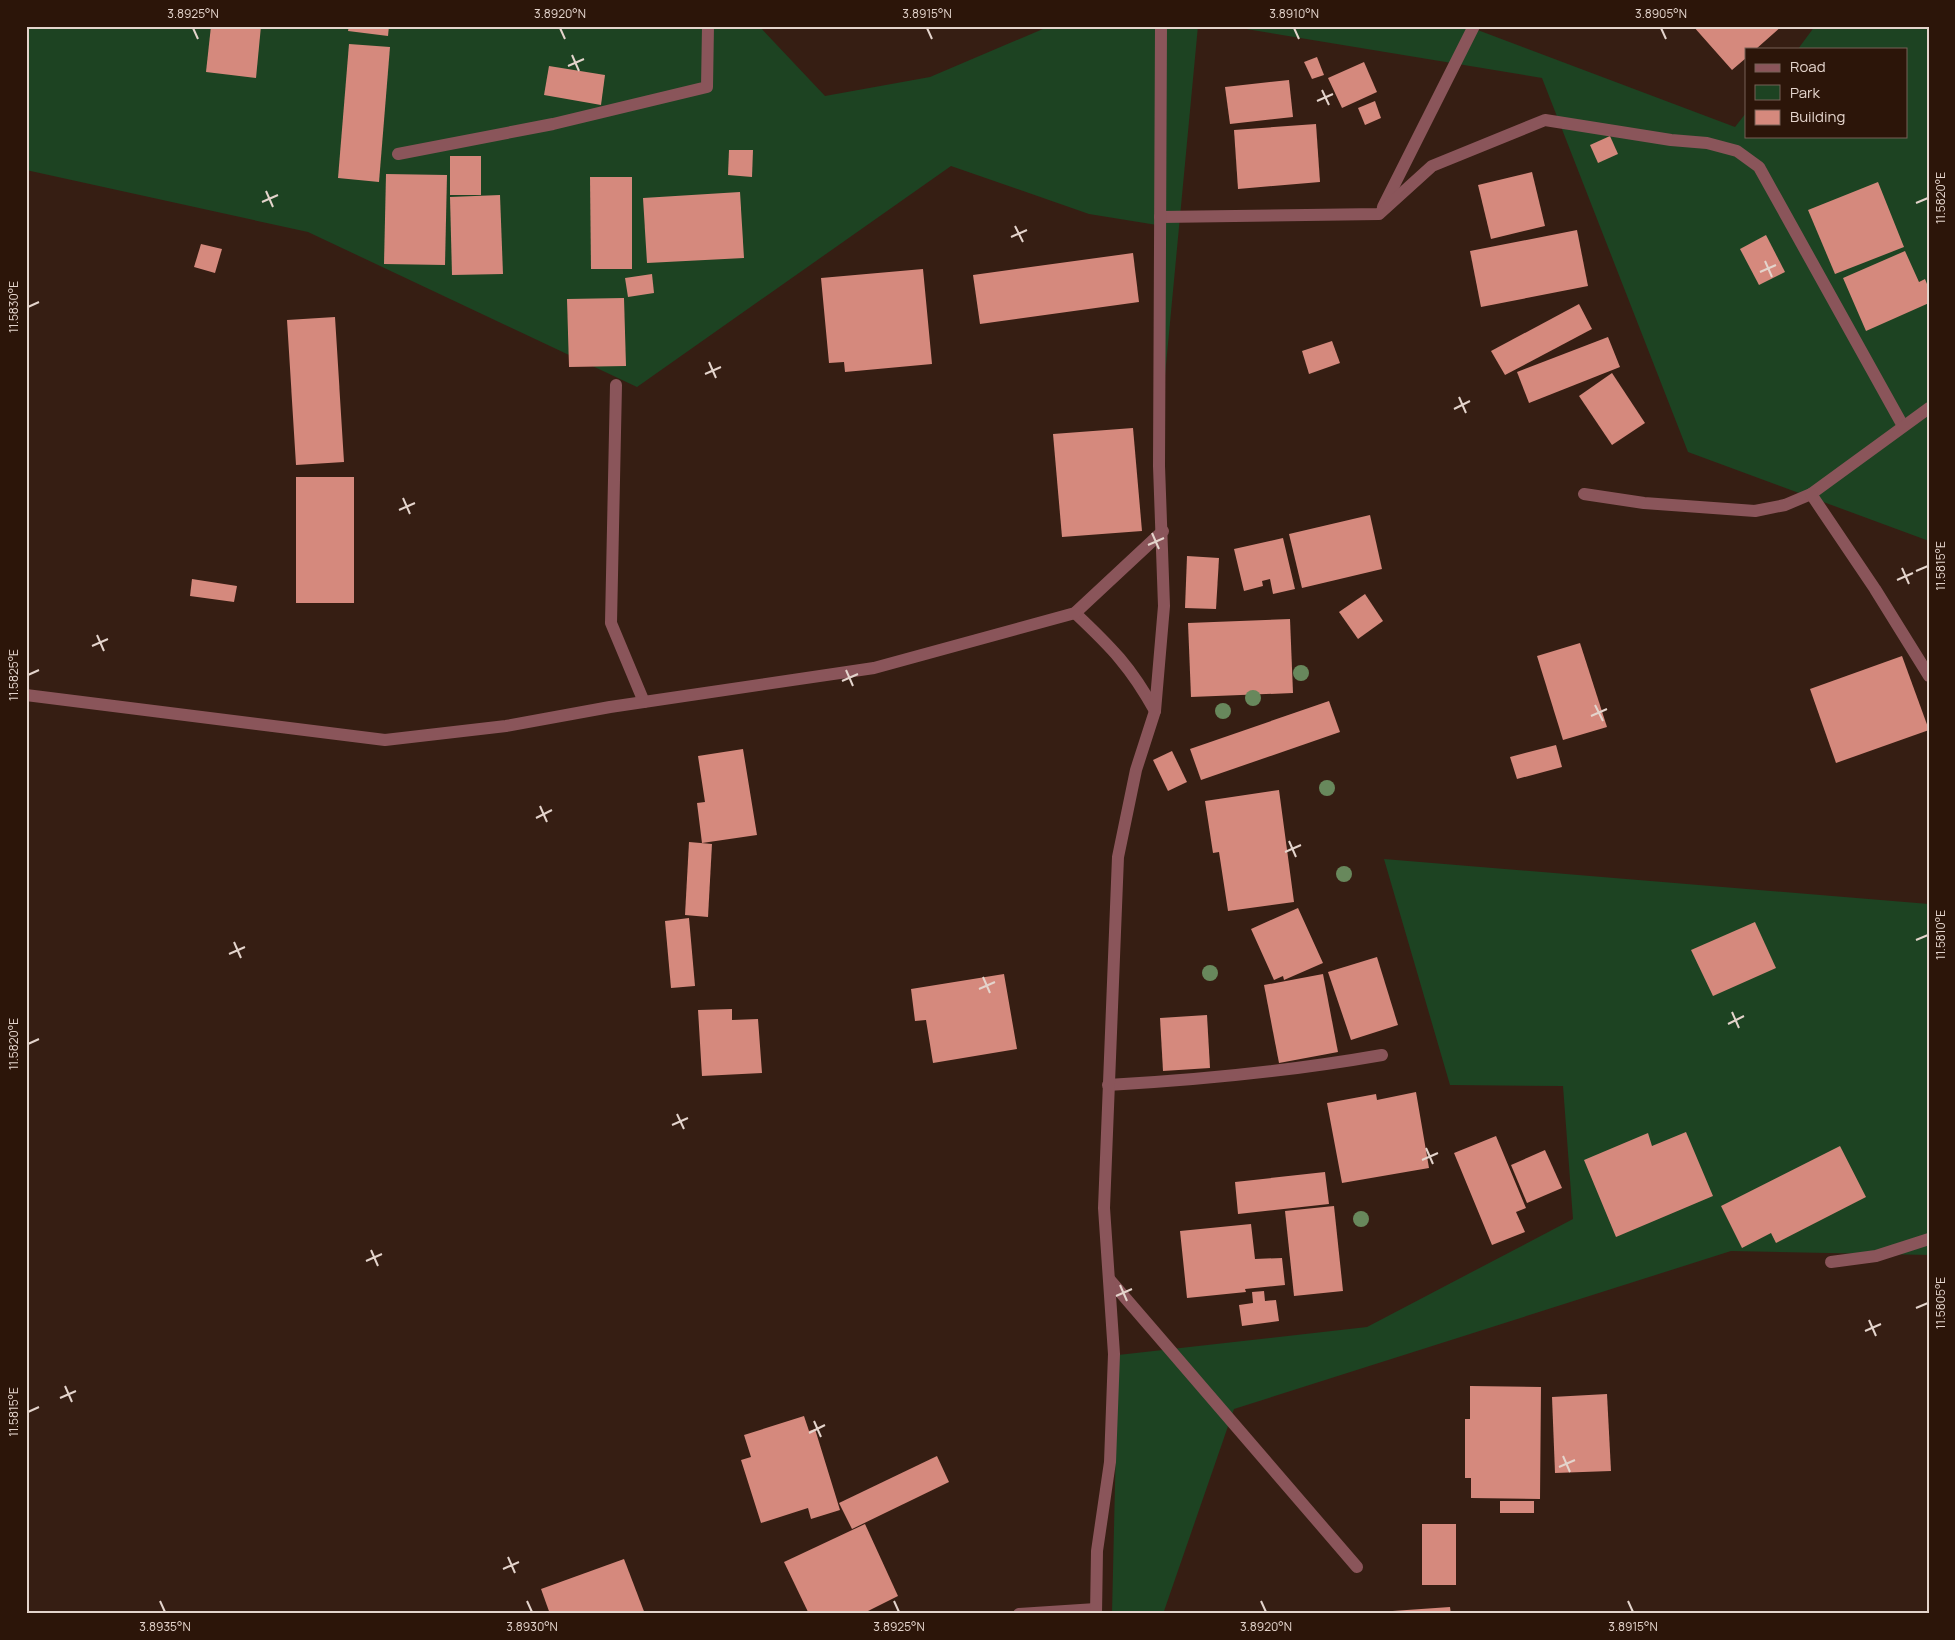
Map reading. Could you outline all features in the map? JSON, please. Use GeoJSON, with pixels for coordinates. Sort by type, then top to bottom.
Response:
{"type":"FeatureCollection","features":[{"type":"Feature","properties":{"kind":"street"},"geometry":{"type":"LineString","coordinates":[[398,154],[553,124],[707,87],[708,26]]}},
{"type":"Feature","properties":{"kind":"street"},"geometry":{"type":"LineString","coordinates":[[1019,1614],[1096,1611],[1097,1551],[1110,1462],[1114,1354],[1104,1208],[1108,1085],[1114,1003],[1118,857],[1136,770],[1155,711],[1164,606],[1163,531],[1159,466],[1161,26]]}},
{"type":"Feature","properties":{"kind":"street"},"geometry":{"type":"LineString","coordinates":[[1379,214],[1474,26]]}},
{"type":"Feature","properties":{"kind":"street"},"geometry":{"type":"LineString","coordinates":[[1160,218],[1379,214],[1432,166],[1545,120],[1671,140],[1707,143],[1737,151],[1759,167],[1903,426]]}},
{"type":"Feature","properties":{"kind":"street"},"geometry":{"type":"LineString","coordinates":[[616,385],[611,624],[644,702]]}},
{"type":"Feature","properties":{"kind":"street"},"geometry":{"type":"LineString","coordinates":[[1584,494],[1644,503],[1755,511],[1785,505],[1811,494],[1929,408]]}},
{"type":"Feature","properties":{"kind":"street"},"geometry":{"type":"LineString","coordinates":[[1811,494],[1875,589],[1929,676]]}},
{"type":"Feature","properties":{"kind":"street"},"geometry":{"type":"LineString","coordinates":[[26,695],[385,740],[506,726],[644,702],[874,668],[1075,613],[1163,531]]}},
{"type":"Feature","properties":{"kind":"street"},"geometry":{"type":"LineString","coordinates":[[1075,613],[1118,653],[1139,681],[1155,711]]}},
{"type":"Feature","properties":{"kind":"street"},"geometry":{"type":"LineString","coordinates":[[1108,1085],[1191,1080],[1310,1068],[1382,1055]]}},
{"type":"Feature","properties":{"kind":"street"},"geometry":{"type":"LineString","coordinates":[[1831,1262],[1876,1256],[1929,1239]]}},
{"type":"Feature","properties":{"kind":"street"},"geometry":{"type":"LineString","coordinates":[[1109,1279],[1357,1567]]}},
{"type":"Feature","properties":{"kind":"green space"},"geometry":{"type":"Polygon","coordinates":[[[26,26],[759,26],[825,96],[930,77],[1050,26],[1198,26],[1156,471],[1157,225],[1089,214],[951,166],[637,387],[308,232],[26,170],[26,26]]]}},
{"type":"Feature","properties":{"kind":"green space"},"geometry":{"type":"Polygon","coordinates":[[[1228,26],[1467,26],[1735,127],[1745,114],[1745,138],[1908,138],[1908,48],[1799,48],[1815,26],[1929,26],[1929,541],[1688,452],[1542,78],[1228,26]]]}},
{"type":"Feature","properties":{"kind":"green space"},"geometry":{"type":"Polygon","coordinates":[[[1384,859],[1929,904],[1929,1255],[1731,1251],[1234,1409],[1163,1614],[1112,1614],[1118,1355],[1367,1327],[1573,1219],[1563,1086],[1450,1085],[1384,859]]]}},
{"type":"Feature","properties":{"kind":"building"},"geometry":{"type":"Polygon","coordinates":[[[211,26],[261,26],[256,78],[206,72],[211,26]]]}},
{"type":"Feature","properties":{"kind":"building"},"geometry":{"type":"Polygon","coordinates":[[[349,26],[389,26],[388,36],[348,31],[349,26]]]}},
{"type":"Feature","properties":{"kind":"building"},"geometry":{"type":"Polygon","coordinates":[[[1693,26],[1782,26],[1757,48],[1745,48],[1745,59],[1732,70],[1693,26]]]}},
{"type":"Feature","properties":{"kind":"building"},"geometry":{"type":"Polygon","coordinates":[[[349,44],[390,47],[379,182],[338,178],[349,44]]]}},
{"type":"Feature","properties":{"kind":"building"},"geometry":{"type":"Polygon","coordinates":[[[1317,57],[1324,75],[1312,79],[1304,62],[1317,57]]]}},
{"type":"Feature","properties":{"kind":"building"},"geometry":{"type":"Polygon","coordinates":[[[1364,62],[1377,92],[1342,108],[1328,78],[1364,62]]]}},
{"type":"Feature","properties":{"kind":"building"},"geometry":{"type":"Polygon","coordinates":[[[549,66],[605,75],[601,105],[544,95],[549,66]]]}},
{"type":"Feature","properties":{"kind":"building"},"geometry":{"type":"Polygon","coordinates":[[[1289,80],[1293,117],[1230,124],[1225,87],[1289,80]]]}},
{"type":"Feature","properties":{"kind":"building"},"geometry":{"type":"Polygon","coordinates":[[[1375,101],[1381,118],[1365,125],[1358,108],[1375,101]]]}},
{"type":"Feature","properties":{"kind":"building"},"geometry":{"type":"Polygon","coordinates":[[[1316,124],[1320,182],[1238,189],[1234,130],[1316,124]]]}},
{"type":"Feature","properties":{"kind":"building"},"geometry":{"type":"Polygon","coordinates":[[[1610,136],[1618,154],[1598,163],[1590,145],[1610,136]]]}},
{"type":"Feature","properties":{"kind":"building"},"geometry":{"type":"Polygon","coordinates":[[[729,150],[753,150],[752,177],[728,175],[729,150]]]}},
{"type":"Feature","properties":{"kind":"building"},"geometry":{"type":"Polygon","coordinates":[[[450,156],[481,156],[481,195],[450,195],[450,156]]]}},
{"type":"Feature","properties":{"kind":"building"},"geometry":{"type":"Polygon","coordinates":[[[1532,172],[1545,226],[1491,239],[1478,185],[1532,172]]]}},
{"type":"Feature","properties":{"kind":"building"},"geometry":{"type":"Polygon","coordinates":[[[386,174],[447,175],[445,265],[384,264],[386,174]]]}},
{"type":"Feature","properties":{"kind":"building"},"geometry":{"type":"Polygon","coordinates":[[[590,177],[632,177],[632,269],[591,269],[590,177]]]}},
{"type":"Feature","properties":{"kind":"building"},"geometry":{"type":"Polygon","coordinates":[[[1878,182],[1904,247],[1835,274],[1808,210],[1878,182]]]}},
{"type":"Feature","properties":{"kind":"building"},"geometry":{"type":"Polygon","coordinates":[[[740,192],[744,258],[647,263],[643,198],[740,192]]]}},
{"type":"Feature","properties":{"kind":"building"},"geometry":{"type":"Polygon","coordinates":[[[500,195],[503,274],[452,275],[450,197],[500,195]]]}},
{"type":"Feature","properties":{"kind":"building"},"geometry":{"type":"Polygon","coordinates":[[[1577,230],[1588,286],[1481,307],[1470,251],[1577,230]]]}},
{"type":"Feature","properties":{"kind":"building"},"geometry":{"type":"Polygon","coordinates":[[[1766,235],[1785,272],[1759,285],[1740,249],[1766,235]]]}},
{"type":"Feature","properties":{"kind":"building"},"geometry":{"type":"Polygon","coordinates":[[[201,244],[222,249],[215,273],[194,267],[201,244]]]}},
{"type":"Feature","properties":{"kind":"building"},"geometry":{"type":"Polygon","coordinates":[[[1905,251],[1919,282],[1925,279],[1929,289],[1929,303],[1866,331],[1843,278],[1905,251]]]}},
{"type":"Feature","properties":{"kind":"building"},"geometry":{"type":"Polygon","coordinates":[[[1133,253],[1139,302],[980,324],[973,275],[1133,253]]]}},
{"type":"Feature","properties":{"kind":"building"},"geometry":{"type":"Polygon","coordinates":[[[923,269],[932,364],[845,372],[844,362],[829,363],[821,278],[923,269]]]}},
{"type":"Feature","properties":{"kind":"building"},"geometry":{"type":"Polygon","coordinates":[[[652,274],[654,293],[628,297],[625,278],[652,274]]]}},
{"type":"Feature","properties":{"kind":"building"},"geometry":{"type":"Polygon","coordinates":[[[624,298],[626,366],[569,367],[567,299],[624,298]]]}},
{"type":"Feature","properties":{"kind":"building"},"geometry":{"type":"Polygon","coordinates":[[[1579,304],[1592,329],[1505,375],[1491,351],[1579,304]]]}},
{"type":"Feature","properties":{"kind":"building"},"geometry":{"type":"Polygon","coordinates":[[[335,317],[344,462],[296,465],[287,320],[335,317]]]}},
{"type":"Feature","properties":{"kind":"building"},"geometry":{"type":"Polygon","coordinates":[[[1608,337],[1620,367],[1529,403],[1517,372],[1608,337]]]}},
{"type":"Feature","properties":{"kind":"building"},"geometry":{"type":"Polygon","coordinates":[[[1332,341],[1340,363],[1309,374],[1302,351],[1332,341]]]}},
{"type":"Feature","properties":{"kind":"building"},"geometry":{"type":"Polygon","coordinates":[[[1612,373],[1645,423],[1612,445],[1579,396],[1612,373]]]}},
{"type":"Feature","properties":{"kind":"building"},"geometry":{"type":"Polygon","coordinates":[[[1133,428],[1142,531],[1062,537],[1053,434],[1133,428]]]}},
{"type":"Feature","properties":{"kind":"building"},"geometry":{"type":"Polygon","coordinates":[[[296,477],[354,477],[354,603],[296,603],[296,477]]]}},
{"type":"Feature","properties":{"kind":"building"},"geometry":{"type":"Polygon","coordinates":[[[1370,515],[1382,569],[1302,588],[1289,534],[1370,515]]]}},
{"type":"Feature","properties":{"kind":"building"},"geometry":{"type":"Polygon","coordinates":[[[1283,538],[1295,589],[1273,594],[1270,579],[1262,581],[1263,586],[1244,591],[1234,549],[1283,538]]]}},
{"type":"Feature","properties":{"kind":"building"},"geometry":{"type":"Polygon","coordinates":[[[1187,556],[1219,558],[1216,609],[1185,608],[1187,556]]]}},
{"type":"Feature","properties":{"kind":"building"},"geometry":{"type":"Polygon","coordinates":[[[192,579],[237,586],[234,602],[190,596],[192,579]]]}},
{"type":"Feature","properties":{"kind":"building"},"geometry":{"type":"Polygon","coordinates":[[[1365,594],[1383,621],[1358,639],[1339,612],[1365,594]]]}},
{"type":"Feature","properties":{"kind":"building"},"geometry":{"type":"Polygon","coordinates":[[[1290,619],[1293,693],[1191,697],[1188,623],[1290,619]]]}},
{"type":"Feature","properties":{"kind":"building"},"geometry":{"type":"Polygon","coordinates":[[[1580,643],[1607,727],[1563,740],[1537,656],[1580,643]]]}},
{"type":"Feature","properties":{"kind":"building"},"geometry":{"type":"Polygon","coordinates":[[[1902,656],[1929,730],[1836,763],[1810,689],[1902,656]]]}},
{"type":"Feature","properties":{"kind":"building"},"geometry":{"type":"Polygon","coordinates":[[[1329,701],[1340,732],[1201,780],[1190,749],[1329,701]]]}},
{"type":"Feature","properties":{"kind":"building"},"geometry":{"type":"Polygon","coordinates":[[[1556,745],[1562,767],[1517,779],[1510,757],[1556,745]]]}},
{"type":"Feature","properties":{"kind":"building"},"geometry":{"type":"Polygon","coordinates":[[[743,749],[757,835],[702,843],[697,803],[705,802],[698,756],[743,749]]]}},
{"type":"Feature","properties":{"kind":"building"},"geometry":{"type":"Polygon","coordinates":[[[1172,751],[1187,782],[1168,791],[1153,760],[1172,751]]]}},
{"type":"Feature","properties":{"kind":"building"},"geometry":{"type":"Polygon","coordinates":[[[1279,790],[1294,902],[1228,911],[1219,852],[1213,853],[1205,801],[1279,790]]]}},
{"type":"Feature","properties":{"kind":"building"},"geometry":{"type":"Polygon","coordinates":[[[689,842],[712,844],[708,917],[685,915],[689,842]]]}},
{"type":"Feature","properties":{"kind":"building"},"geometry":{"type":"Polygon","coordinates":[[[1298,908],[1323,963],[1284,980],[1283,976],[1274,980],[1251,929],[1298,908]]]}},
{"type":"Feature","properties":{"kind":"building"},"geometry":{"type":"Polygon","coordinates":[[[689,918],[695,986],[671,988],[665,921],[689,918]]]}},
{"type":"Feature","properties":{"kind":"building"},"geometry":{"type":"Polygon","coordinates":[[[1755,922],[1776,968],[1713,996],[1691,950],[1755,922]]]}},
{"type":"Feature","properties":{"kind":"building"},"geometry":{"type":"Polygon","coordinates":[[[1377,957],[1398,1025],[1351,1040],[1328,972],[1377,957]]]}},
{"type":"Feature","properties":{"kind":"building"},"geometry":{"type":"Polygon","coordinates":[[[1004,974],[1017,1049],[933,1063],[926,1020],[915,1021],[911,989],[1004,974]]]}},
{"type":"Feature","properties":{"kind":"building"},"geometry":{"type":"Polygon","coordinates":[[[1323,974],[1338,1052],[1279,1063],[1264,985],[1323,974]]]}},
{"type":"Feature","properties":{"kind":"building"},"geometry":{"type":"Polygon","coordinates":[[[732,1009],[732,1020],[758,1019],[762,1073],[702,1076],[698,1010],[732,1009]]]}},
{"type":"Feature","properties":{"kind":"building"},"geometry":{"type":"Polygon","coordinates":[[[1207,1015],[1210,1068],[1163,1071],[1160,1018],[1207,1015]]]}},
{"type":"Feature","properties":{"kind":"building"},"geometry":{"type":"Polygon","coordinates":[[[1416,1092],[1429,1168],[1342,1183],[1327,1103],[1376,1094],[1377,1100],[1416,1092]]]}},
{"type":"Feature","properties":{"kind":"building"},"geometry":{"type":"Polygon","coordinates":[[[1686,1132],[1713,1196],[1616,1237],[1584,1160],[1648,1133],[1652,1146],[1686,1132]]]}},
{"type":"Feature","properties":{"kind":"building"},"geometry":{"type":"Polygon","coordinates":[[[1496,1136],[1526,1208],[1516,1212],[1525,1232],[1492,1245],[1454,1153],[1496,1136]]]}},
{"type":"Feature","properties":{"kind":"building"},"geometry":{"type":"Polygon","coordinates":[[[1840,1146],[1866,1197],[1776,1243],[1771,1233],[1742,1248],[1721,1206],[1840,1146]]]}},
{"type":"Feature","properties":{"kind":"building"},"geometry":{"type":"Polygon","coordinates":[[[1545,1150],[1562,1188],[1527,1203],[1511,1165],[1545,1150]]]}},
{"type":"Feature","properties":{"kind":"building"},"geometry":{"type":"Polygon","coordinates":[[[1325,1172],[1329,1204],[1238,1214],[1235,1182],[1325,1172]]]}},
{"type":"Feature","properties":{"kind":"building"},"geometry":{"type":"Polygon","coordinates":[[[1334,1206],[1343,1291],[1294,1296],[1285,1211],[1334,1206]]]}},
{"type":"Feature","properties":{"kind":"building"},"geometry":{"type":"Polygon","coordinates":[[[1251,1224],[1255,1259],[1282,1258],[1285,1285],[1245,1289],[1246,1292],[1187,1298],[1180,1231],[1251,1224]]]}},
{"type":"Feature","properties":{"kind":"building"},"geometry":{"type":"Polygon","coordinates":[[[1264,1291],[1265,1301],[1276,1300],[1279,1321],[1242,1326],[1239,1305],[1253,1303],[1252,1292],[1264,1291]]]}},
{"type":"Feature","properties":{"kind":"building"},"geometry":{"type":"Polygon","coordinates":[[[1470,1386],[1541,1387],[1540,1499],[1471,1498],[1471,1478],[1465,1478],[1465,1419],[1470,1419],[1470,1386]]]}},
{"type":"Feature","properties":{"kind":"building"},"geometry":{"type":"Polygon","coordinates":[[[1607,1394],[1611,1471],[1555,1473],[1552,1397],[1607,1394]]]}},
{"type":"Feature","properties":{"kind":"building"},"geometry":{"type":"Polygon","coordinates":[[[804,1416],[809,1431],[815,1429],[840,1510],[811,1519],[808,1508],[761,1523],[741,1460],[751,1457],[744,1435],[804,1416]]]}},
{"type":"Feature","properties":{"kind":"building"},"geometry":{"type":"Polygon","coordinates":[[[937,1456],[949,1482],[852,1529],[839,1503],[937,1456]]]}},
{"type":"Feature","properties":{"kind":"building"},"geometry":{"type":"Polygon","coordinates":[[[1500,1501],[1534,1501],[1534,1513],[1500,1513],[1500,1501]]]}},
{"type":"Feature","properties":{"kind":"building"},"geometry":{"type":"Polygon","coordinates":[[[865,1524],[898,1596],[862,1614],[809,1614],[784,1562],[865,1524]]]}},
{"type":"Feature","properties":{"kind":"building"},"geometry":{"type":"Polygon","coordinates":[[[1422,1524],[1456,1524],[1456,1585],[1422,1585],[1422,1524]]]}},
{"type":"Feature","properties":{"kind":"building"},"geometry":{"type":"Polygon","coordinates":[[[624,1559],[645,1614],[550,1614],[541,1589],[624,1559]]]}},
{"type":"Feature","properties":{"kind":"building"},"geometry":{"type":"Polygon","coordinates":[[[1450,1607],[1451,1614],[1378,1614],[1378,1612],[1450,1607]]]}}]}
